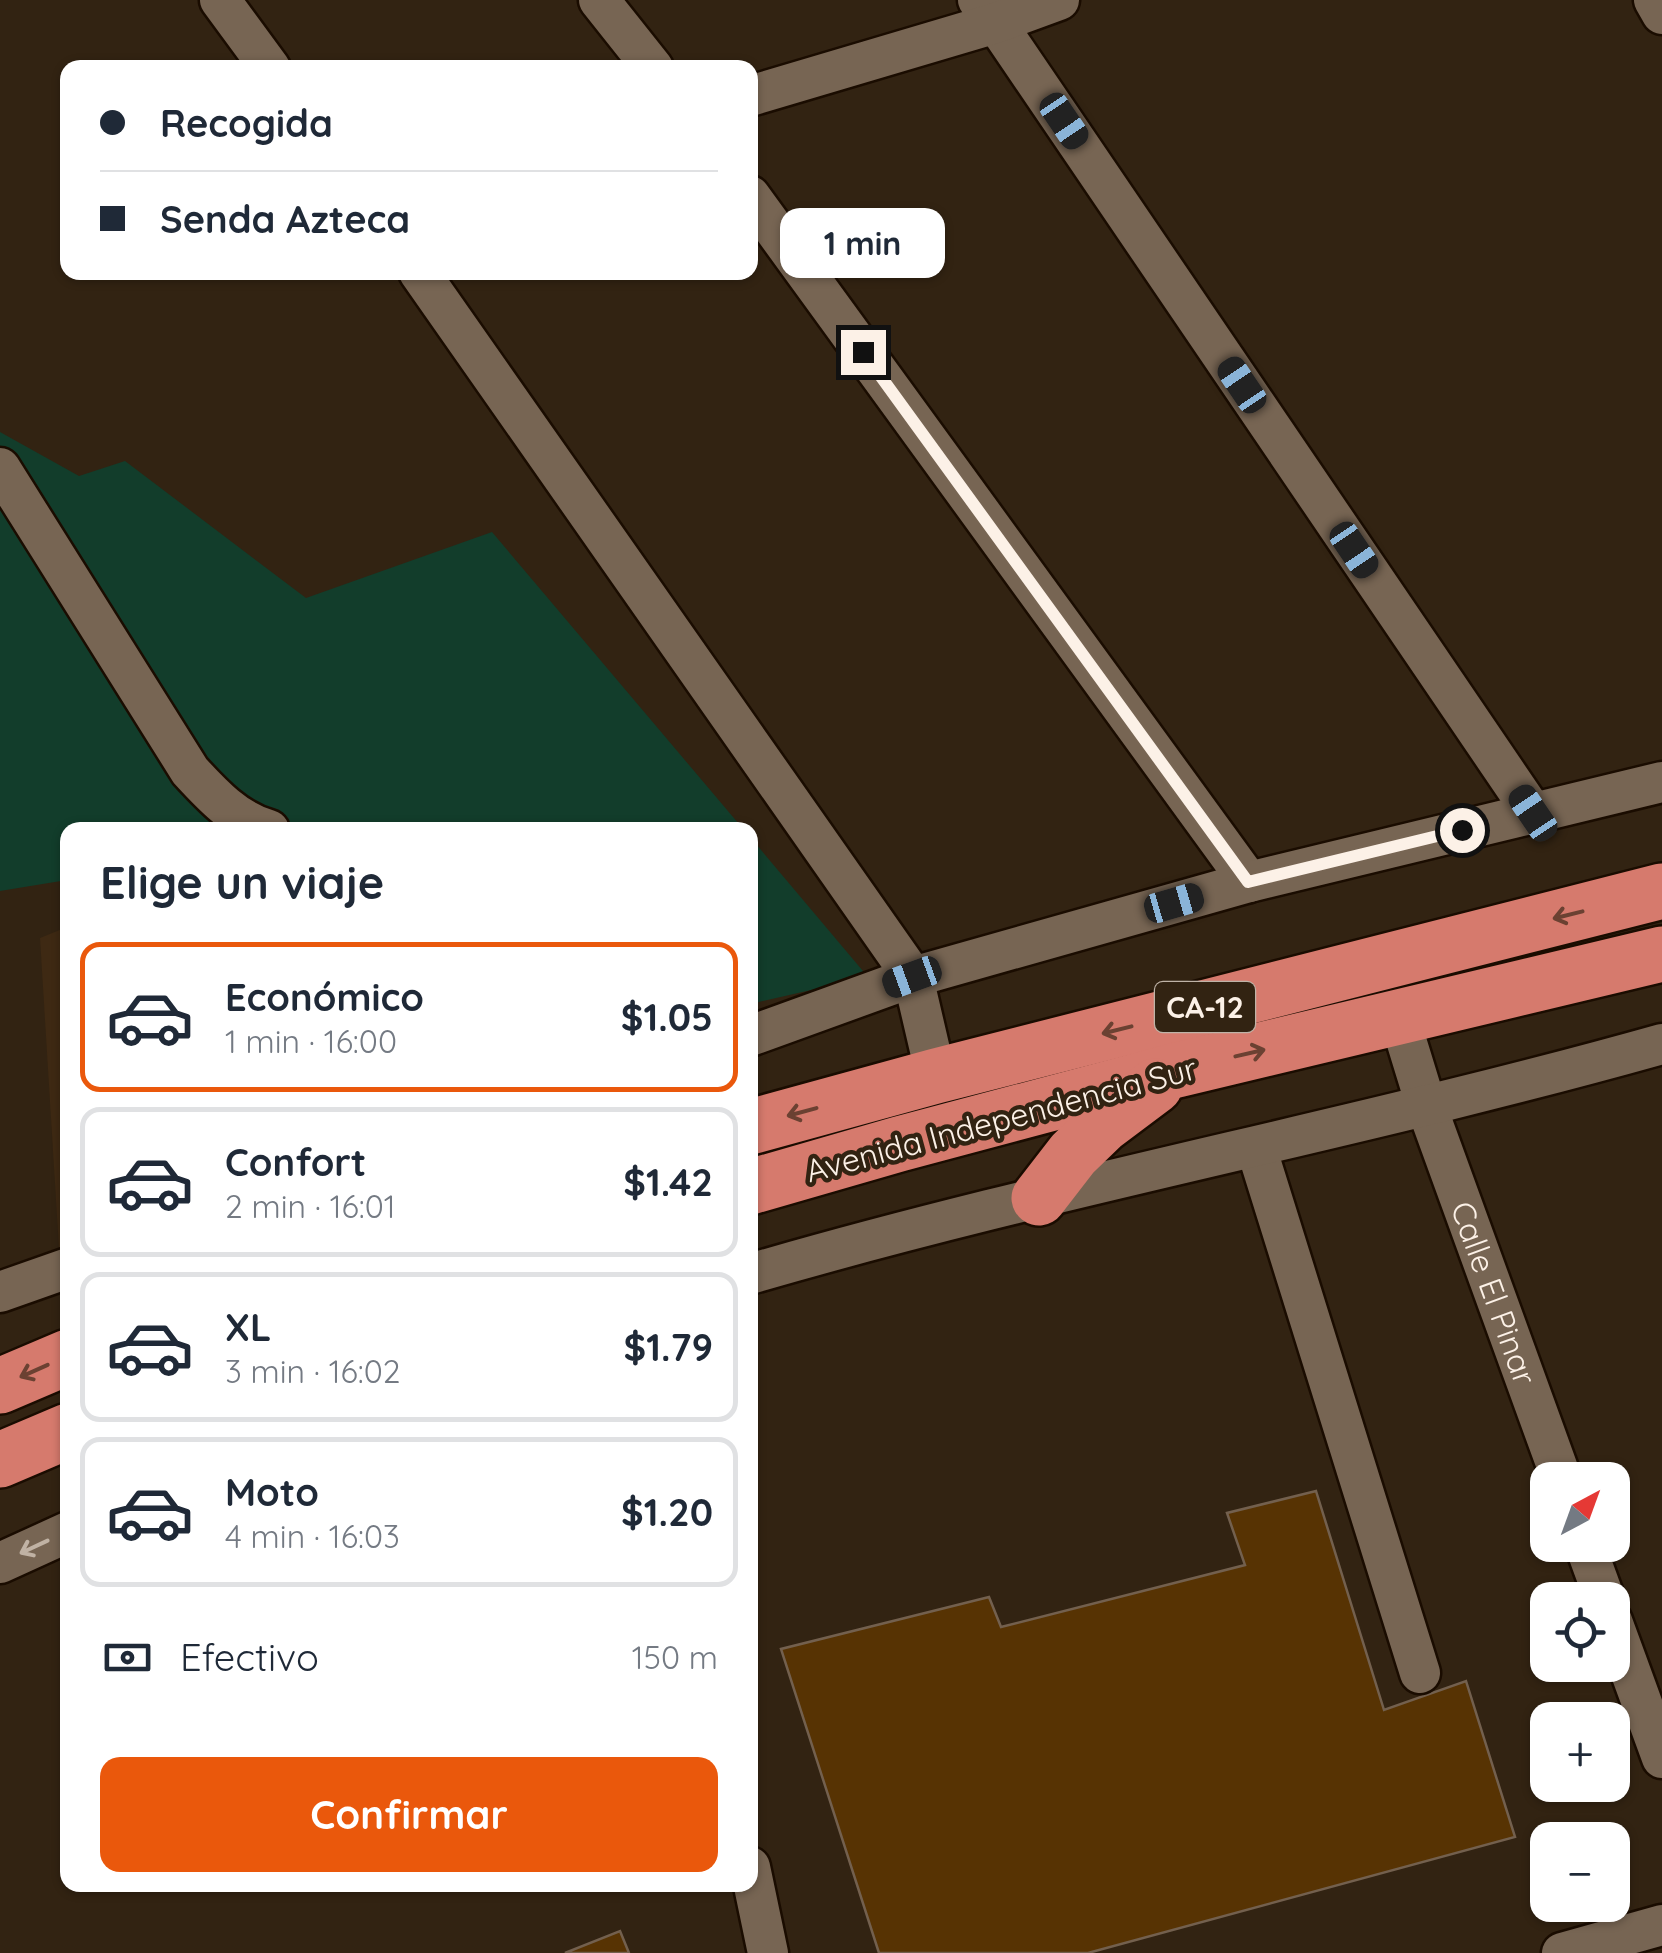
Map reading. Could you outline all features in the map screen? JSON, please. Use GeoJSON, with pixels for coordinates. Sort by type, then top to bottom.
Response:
{"type":"FeatureCollection","features":[{"type":"Feature","properties":{"kind":"highway","name":"Avenida Independencia Sur"},"geometry":{"type":"LineString","coordinates":[[758,1126],[936,1076],[1662,891]]}},
{"type":"Feature","properties":{"kind":"highway","name":"Avenida Independencia Sur"},"geometry":{"type":"LineString","coordinates":[[758,1185],[1177,1070],[1662,954]]}},
{"type":"Feature","properties":{"kind":"highway"},"geometry":{"type":"LineString","coordinates":[[1039,1198],[1073,1154],[1102,1125],[1177,1070]]}},
{"type":"Feature","properties":{"kind":"highway"},"geometry":{"type":"LineString","coordinates":[[0,1386],[60,1360]]}},
{"type":"Feature","properties":{"kind":"highway"},"geometry":{"type":"LineString","coordinates":[[0,1460],[60,1434]]}},
{"type":"Feature","properties":{"kind":"street"},"geometry":{"type":"LineString","coordinates":[[220,0],[264,60]]}},
{"type":"Feature","properties":{"kind":"street"},"geometry":{"type":"LineString","coordinates":[[599,0],[647,60]]}},
{"type":"Feature","properties":{"kind":"street"},"geometry":{"type":"LineString","coordinates":[[758,93],[987,11],[1059,0]]}},
{"type":"Feature","properties":{"kind":"street"},"geometry":{"type":"LineString","coordinates":[[1654,0],[1662,14]]}},
{"type":"Feature","properties":{"kind":"street"},"geometry":{"type":"LineString","coordinates":[[987,11],[1533,813]]}},
{"type":"Feature","properties":{"kind":"street"},"geometry":{"type":"LineString","coordinates":[[758,207],[1248,882]]}},
{"type":"Feature","properties":{"kind":"street"},"geometry":{"type":"LineString","coordinates":[[424,280],[912,977],[936,1076]]}},
{"type":"Feature","properties":{"kind":"street"},"geometry":{"type":"LineString","coordinates":[[0,468],[190,771],[214,798],[251,822]]}},
{"type":"Feature","properties":{"kind":"street"},"geometry":{"type":"LineString","coordinates":[[758,1033],[912,977],[1248,882],[1662,782]]}},
{"type":"Feature","properties":{"kind":"street","name":"Calle El Pinar"},"geometry":{"type":"LineString","coordinates":[[1399,1017],[1426,1105],[1555,1462]]}},
{"type":"Feature","properties":{"kind":"street"},"geometry":{"type":"LineString","coordinates":[[758,1272],[1039,1198],[1660,1052]]}},
{"type":"Feature","properties":{"kind":"street"},"geometry":{"type":"LineString","coordinates":[[1256,1148],[1420,1673]]}},
{"type":"Feature","properties":{"kind":"street"},"geometry":{"type":"LineString","coordinates":[[0,1292],[60,1271]]}},
{"type":"Feature","properties":{"kind":"street"},"geometry":{"type":"LineString","coordinates":[[0,1563],[60,1536]]}},
{"type":"Feature","properties":{"kind":"street"},"geometry":{"type":"LineString","coordinates":[[1630,1670],[1662,1758]]}},
{"type":"Feature","properties":{"kind":"street"},"geometry":{"type":"LineString","coordinates":[[755,1892],[768,1953]]}},
{"type":"Feature","properties":{"kind":"street"},"geometry":{"type":"LineString","coordinates":[[1562,1953],[1662,1925]]}},
{"type":"Feature","properties":{"kind":"shaded area"},"geometry":{"type":"Polygon","coordinates":[[[60,930],[60,1265],[40,938],[60,930]]]}},
{"type":"Feature","properties":{"kind":"green space"},"geometry":{"type":"Polygon","coordinates":[[[0,432],[79,476],[125,461],[306,598],[492,532],[737,822],[60,822],[60,881],[0,891],[0,432]]]}},
{"type":"Feature","properties":{"kind":"green space"},"geometry":{"type":"Polygon","coordinates":[[[758,846],[868,977],[758,1002],[758,846]]]}},
{"type":"Feature","properties":{"kind":"building"},"geometry":{"type":"Polygon","coordinates":[[[1316,1491],[1384,1710],[1466,1681],[1515,1837],[1088,1953],[879,1953],[781,1649],[989,1597],[1001,1627],[1245,1565],[1227,1513],[1316,1491]]]}},
{"type":"Feature","properties":{"kind":"building"},"geometry":{"type":"Polygon","coordinates":[[[620,1931],[629,1953],[565,1953],[620,1931]]]}},
{"type":"Feature","properties":{"kind":"route"},"geometry":{"type":"LineString","coordinates":[[863,352],[1248,882],[1462,830]]}}]}
